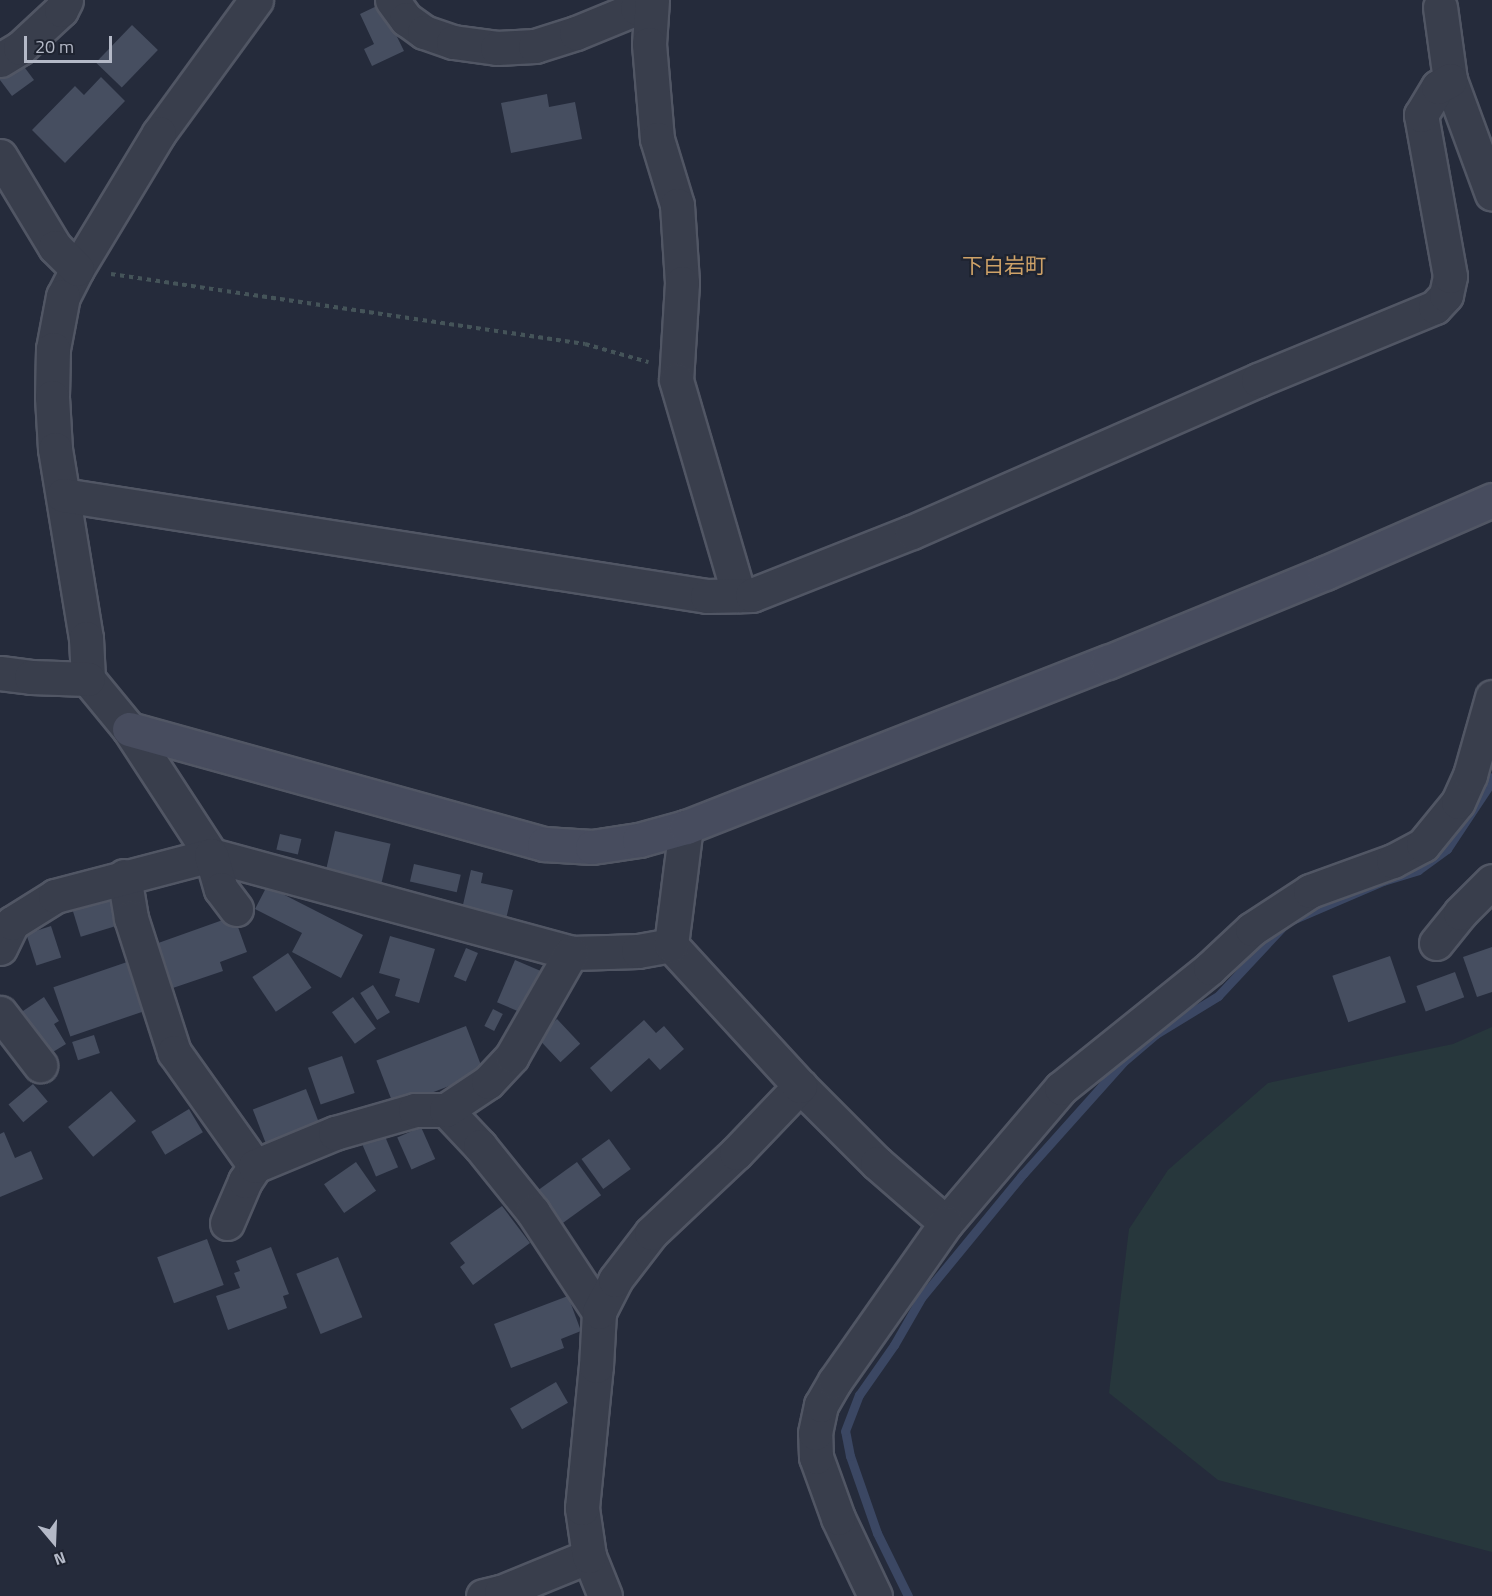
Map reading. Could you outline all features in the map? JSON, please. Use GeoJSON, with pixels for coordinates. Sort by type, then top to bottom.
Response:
{"type":"FeatureCollection","features":[{"type":"Feature","properties":{"kind":"street"},"geometry":{"type":"LineString","coordinates":[[0,60],[20,48],[61,10],[66,0]]}},
{"type":"Feature","properties":{"kind":"street"},"geometry":{"type":"LineString","coordinates":[[236,909],[221,889],[211,855],[129,729],[88,680],[87,638],[55,439],[52,397],[53,349],[63,296],[77,269],[159,133],[256,0]]}},
{"type":"Feature","properties":{"kind":"street"},"geometry":{"type":"LineString","coordinates":[[392,0],[406,19],[424,32],[453,42],[497,48],[535,46],[546,43],[612,19],[637,8],[648,0]]}},
{"type":"Feature","properties":{"kind":"street"},"geometry":{"type":"LineString","coordinates":[[652,0],[649,44],[657,139],[677,205],[682,283],[676,380],[738,595]]}},
{"type":"Feature","properties":{"kind":"street"},"geometry":{"type":"LineString","coordinates":[[1440,7],[1450,80],[1492,194]]}},
{"type":"Feature","properties":{"kind":"street"},"geometry":{"type":"LineString","coordinates":[[63,495],[707,596],[752,595],[912,532],[1247,384],[1435,307],[1446,295],[1450,276],[1421,115],[1438,87],[1450,80]]}},
{"type":"Feature","properties":{"kind":"street"},"geometry":{"type":"LineString","coordinates":[[0,156],[56,247],[77,269]]}},
{"type":"Feature","properties":{"kind":"street"},"geometry":{"type":"LineString","coordinates":[[129,729],[544,844],[592,847],[639,840],[686,827],[1108,662],[1325,573],[1492,500]]}},
{"type":"Feature","properties":{"kind":"street"},"geometry":{"type":"LineString","coordinates":[[0,673],[88,680]]}},
{"type":"Feature","properties":{"kind":"street"},"geometry":{"type":"LineString","coordinates":[[875,1596],[838,1518],[816,1457],[815,1433],[821,1405],[835,1381],[946,1223],[1060,1088],[1210,968],[1252,929],[1310,891],[1393,861],[1423,844],[1458,802],[1470,775],[1492,697]]}},
{"type":"Feature","properties":{"kind":"street"},"geometry":{"type":"LineString","coordinates":[[670,945],[686,827]]}},
{"type":"Feature","properties":{"kind":"street"},"geometry":{"type":"LineString","coordinates":[[4,930],[54,896],[211,855],[286,873],[412,912],[571,953],[638,951],[670,945]]}},
{"type":"Feature","properties":{"kind":"street"},"geometry":{"type":"LineString","coordinates":[[124,876],[131,918],[174,1052],[255,1166]]}},
{"type":"Feature","properties":{"kind":"street"},"geometry":{"type":"LineString","coordinates":[[1436,943],[1460,912],[1492,881]]}},
{"type":"Feature","properties":{"kind":"street"},"geometry":{"type":"LineString","coordinates":[[670,945],[800,1086],[877,1163],[946,1223]]}},
{"type":"Feature","properties":{"kind":"street"},"geometry":{"type":"LineString","coordinates":[[226,1223],[245,1181],[255,1166],[346,1130],[415,1110],[446,1110],[501,1071],[533,1022],[571,953]]}},
{"type":"Feature","properties":{"kind":"street"},"geometry":{"type":"LineString","coordinates":[[0,1013],[40,1065]]}},
{"type":"Feature","properties":{"kind":"street"},"geometry":{"type":"LineString","coordinates":[[604,1596],[589,1556],[582,1508],[599,1312],[615,1280],[651,1233],[736,1153],[800,1086]]}},
{"type":"Feature","properties":{"kind":"street"},"geometry":{"type":"LineString","coordinates":[[446,1110],[480,1146],[533,1212],[599,1312]]}},
{"type":"Feature","properties":{"kind":"street"},"geometry":{"type":"LineString","coordinates":[[483,1596],[501,1592],[589,1556]]}},
{"type":"Feature","properties":{"kind":"path"},"geometry":{"type":"LineString","coordinates":[[77,269],[585,344],[654,364],[676,380]]}},
{"type":"Feature","properties":{"kind":"shaded area"},"geometry":{"type":"Polygon","coordinates":[[[1492,1027],[1492,1552],[1218,1480],[1109,1393],[1129,1229],[1168,1170],[1268,1083],[1453,1044],[1492,1027]]]}},
{"type":"Feature","properties":{"kind":"building"},"geometry":{"type":"Polygon","coordinates":[[[381,4],[404,51],[372,66],[364,49],[374,44],[360,14],[381,4]]]}},
{"type":"Feature","properties":{"kind":"building"},"geometry":{"type":"Polygon","coordinates":[[[132,25],[158,50],[122,87],[96,62],[132,25]]]}},
{"type":"Feature","properties":{"kind":"building"},"geometry":{"type":"Polygon","coordinates":[[[16,56],[34,80],[12,96],[0,80],[0,68],[16,56]]]}},
{"type":"Feature","properties":{"kind":"building"},"geometry":{"type":"Polygon","coordinates":[[[101,77],[125,101],[65,163],[32,130],[75,86],[84,95],[101,77]]]}},
{"type":"Feature","properties":{"kind":"building"},"geometry":{"type":"Polygon","coordinates":[[[547,94],[549,107],[575,102],[582,139],[511,153],[501,103],[547,94]]]}},
{"type":"Feature","properties":{"kind":"building"},"geometry":{"type":"Polygon","coordinates":[[[335,831],[391,844],[382,883],[326,870],[335,831]]]}},
{"type":"Feature","properties":{"kind":"building"},"geometry":{"type":"Polygon","coordinates":[[[280,834],[301,839],[298,855],[276,850],[280,834]]]}},
{"type":"Feature","properties":{"kind":"building"},"geometry":{"type":"Polygon","coordinates":[[[414,864],[461,875],[457,892],[410,882],[414,864]]]}},
{"type":"Feature","properties":{"kind":"building"},"geometry":{"type":"Polygon","coordinates":[[[471,870],[483,873],[481,883],[513,890],[506,919],[462,909],[471,870]]]}},
{"type":"Feature","properties":{"kind":"building"},"geometry":{"type":"Polygon","coordinates":[[[267,886],[363,935],[341,978],[292,952],[302,933],[255,909],[267,886]]]}},
{"type":"Feature","properties":{"kind":"building"},"geometry":{"type":"Polygon","coordinates":[[[111,892],[121,925],[81,937],[71,904],[111,892]]]}},
{"type":"Feature","properties":{"kind":"building"},"geometry":{"type":"Polygon","coordinates":[[[234,916],[247,952],[220,962],[223,971],[164,991],[147,947],[234,916]]]}},
{"type":"Feature","properties":{"kind":"building"},"geometry":{"type":"Polygon","coordinates":[[[51,926],[61,957],[36,965],[26,934],[51,926]]]}},
{"type":"Feature","properties":{"kind":"building"},"geometry":{"type":"Polygon","coordinates":[[[390,936],[435,949],[419,1003],[395,996],[400,979],[379,973],[390,936]]]}},
{"type":"Feature","properties":{"kind":"building"},"geometry":{"type":"Polygon","coordinates":[[[1492,947],[1492,992],[1477,997],[1463,957],[1492,947]]]}},
{"type":"Feature","properties":{"kind":"building"},"geometry":{"type":"Polygon","coordinates":[[[466,948],[478,953],[466,982],[454,977],[466,948]]]}},
{"type":"Feature","properties":{"kind":"building"},"geometry":{"type":"Polygon","coordinates":[[[288,953],[311,988],[276,1012],[252,977],[288,953]]]}},
{"type":"Feature","properties":{"kind":"building"},"geometry":{"type":"Polygon","coordinates":[[[1390,956],[1406,1002],[1348,1022],[1332,976],[1390,956]]]}},
{"type":"Feature","properties":{"kind":"building"},"geometry":{"type":"Polygon","coordinates":[[[515,960],[541,971],[523,1013],[497,1002],[515,960]]]}},
{"type":"Feature","properties":{"kind":"building"},"geometry":{"type":"Polygon","coordinates":[[[130,961],[147,1010],[70,1037],[53,987],[130,961]]]}},
{"type":"Feature","properties":{"kind":"building"},"geometry":{"type":"Polygon","coordinates":[[[1455,972],[1464,997],[1426,1011],[1416,986],[1455,972]]]}},
{"type":"Feature","properties":{"kind":"building"},"geometry":{"type":"Polygon","coordinates":[[[373,985],[390,1012],[377,1020],[360,993],[373,985]]]}},
{"type":"Feature","properties":{"kind":"building"},"geometry":{"type":"Polygon","coordinates":[[[44,997],[59,1021],[54,1024],[66,1044],[43,1058],[17,1015],[44,997]]]}},
{"type":"Feature","properties":{"kind":"building"},"geometry":{"type":"Polygon","coordinates":[[[353,997],[376,1029],[355,1044],[332,1012],[353,997]]]}},
{"type":"Feature","properties":{"kind":"building"},"geometry":{"type":"Polygon","coordinates":[[[493,1009],[503,1014],[494,1031],[484,1026],[493,1009]]]}},
{"type":"Feature","properties":{"kind":"building"},"geometry":{"type":"Polygon","coordinates":[[[557,1019],[580,1044],[560,1062],[537,1037],[557,1019]]]}},
{"type":"Feature","properties":{"kind":"building"},"geometry":{"type":"Polygon","coordinates":[[[644,1020],[656,1033],[664,1026],[684,1049],[660,1070],[649,1058],[611,1092],[590,1068],[644,1020]]]}},
{"type":"Feature","properties":{"kind":"building"},"geometry":{"type":"Polygon","coordinates":[[[466,1026],[484,1073],[394,1107],[376,1060],[466,1026]]]}},
{"type":"Feature","properties":{"kind":"building"},"geometry":{"type":"Polygon","coordinates":[[[94,1035],[100,1053],[78,1060],[72,1042],[94,1035]]]}},
{"type":"Feature","properties":{"kind":"building"},"geometry":{"type":"Polygon","coordinates":[[[342,1056],[355,1093],[321,1105],[308,1068],[342,1056]]]}},
{"type":"Feature","properties":{"kind":"building"},"geometry":{"type":"Polygon","coordinates":[[[33,1084],[48,1102],[23,1122],[8,1105],[33,1084]]]}},
{"type":"Feature","properties":{"kind":"building"},"geometry":{"type":"Polygon","coordinates":[[[306,1089],[320,1126],[267,1147],[253,1109],[306,1089]]]}},
{"type":"Feature","properties":{"kind":"building"},"geometry":{"type":"Polygon","coordinates":[[[111,1091],[136,1121],[93,1157],[68,1127],[111,1091]]]}},
{"type":"Feature","properties":{"kind":"building"},"geometry":{"type":"Polygon","coordinates":[[[189,1109],[203,1132],[165,1155],[151,1132],[189,1109]]]}},
{"type":"Feature","properties":{"kind":"building"},"geometry":{"type":"Polygon","coordinates":[[[421,1127],[435,1159],[411,1170],[397,1138],[421,1127]]]}},
{"type":"Feature","properties":{"kind":"building"},"geometry":{"type":"Polygon","coordinates":[[[4,1132],[15,1158],[31,1151],[43,1179],[0,1197],[0,1134],[4,1132]]]}},
{"type":"Feature","properties":{"kind":"building"},"geometry":{"type":"Polygon","coordinates":[[[384,1134],[398,1167],[376,1177],[362,1143],[384,1134]]]}},
{"type":"Feature","properties":{"kind":"building"},"geometry":{"type":"Polygon","coordinates":[[[609,1139],[631,1169],[603,1189],[581,1159],[609,1139]]]}},
{"type":"Feature","properties":{"kind":"building"},"geometry":{"type":"Polygon","coordinates":[[[356,1162],[376,1191],[344,1213],[324,1184],[356,1162]]]}},
{"type":"Feature","properties":{"kind":"building"},"geometry":{"type":"Polygon","coordinates":[[[577,1162],[601,1195],[559,1226],[535,1193],[577,1162]]]}},
{"type":"Feature","properties":{"kind":"building"},"geometry":{"type":"Polygon","coordinates":[[[502,1206],[530,1243],[473,1285],[460,1267],[465,1263],[450,1243],[502,1206]]]}},
{"type":"Feature","properties":{"kind":"building"},"geometry":{"type":"Polygon","coordinates":[[[207,1239],[224,1285],[174,1303],[157,1257],[207,1239]]]}},
{"type":"Feature","properties":{"kind":"building"},"geometry":{"type":"Polygon","coordinates":[[[271,1247],[289,1294],[283,1296],[287,1308],[228,1330],[216,1296],[240,1288],[234,1273],[240,1271],[236,1261],[271,1247]]]}},
{"type":"Feature","properties":{"kind":"building"},"geometry":{"type":"Polygon","coordinates":[[[338,1257],[362,1317],[321,1334],[296,1274],[338,1257]]]}},
{"type":"Feature","properties":{"kind":"building"},"geometry":{"type":"Polygon","coordinates":[[[568,1296],[581,1331],[561,1339],[564,1348],[511,1368],[494,1324],[568,1296]]]}},
{"type":"Feature","properties":{"kind":"building"},"geometry":{"type":"Polygon","coordinates":[[[556,1382],[568,1403],[522,1429],[510,1408],[556,1382]]]}},
{"type":"Feature","properties":{"kind":"waterway"},"geometry":{"type":"LineString","coordinates":[[908,1596],[877,1533],[850,1456],[845,1431],[859,1395],[894,1345],[921,1298],[1023,1174],[1123,1062],[1156,1034],[1218,996],[1287,922],[1383,881],[1418,870],[1447,849],[1490,784],[1492,777]]}},
{"type":"Feature","properties":{"kind":"district","name":"下白岩町"},"geometry":{"type":"Point","coordinates":[1004,265]}}]}
